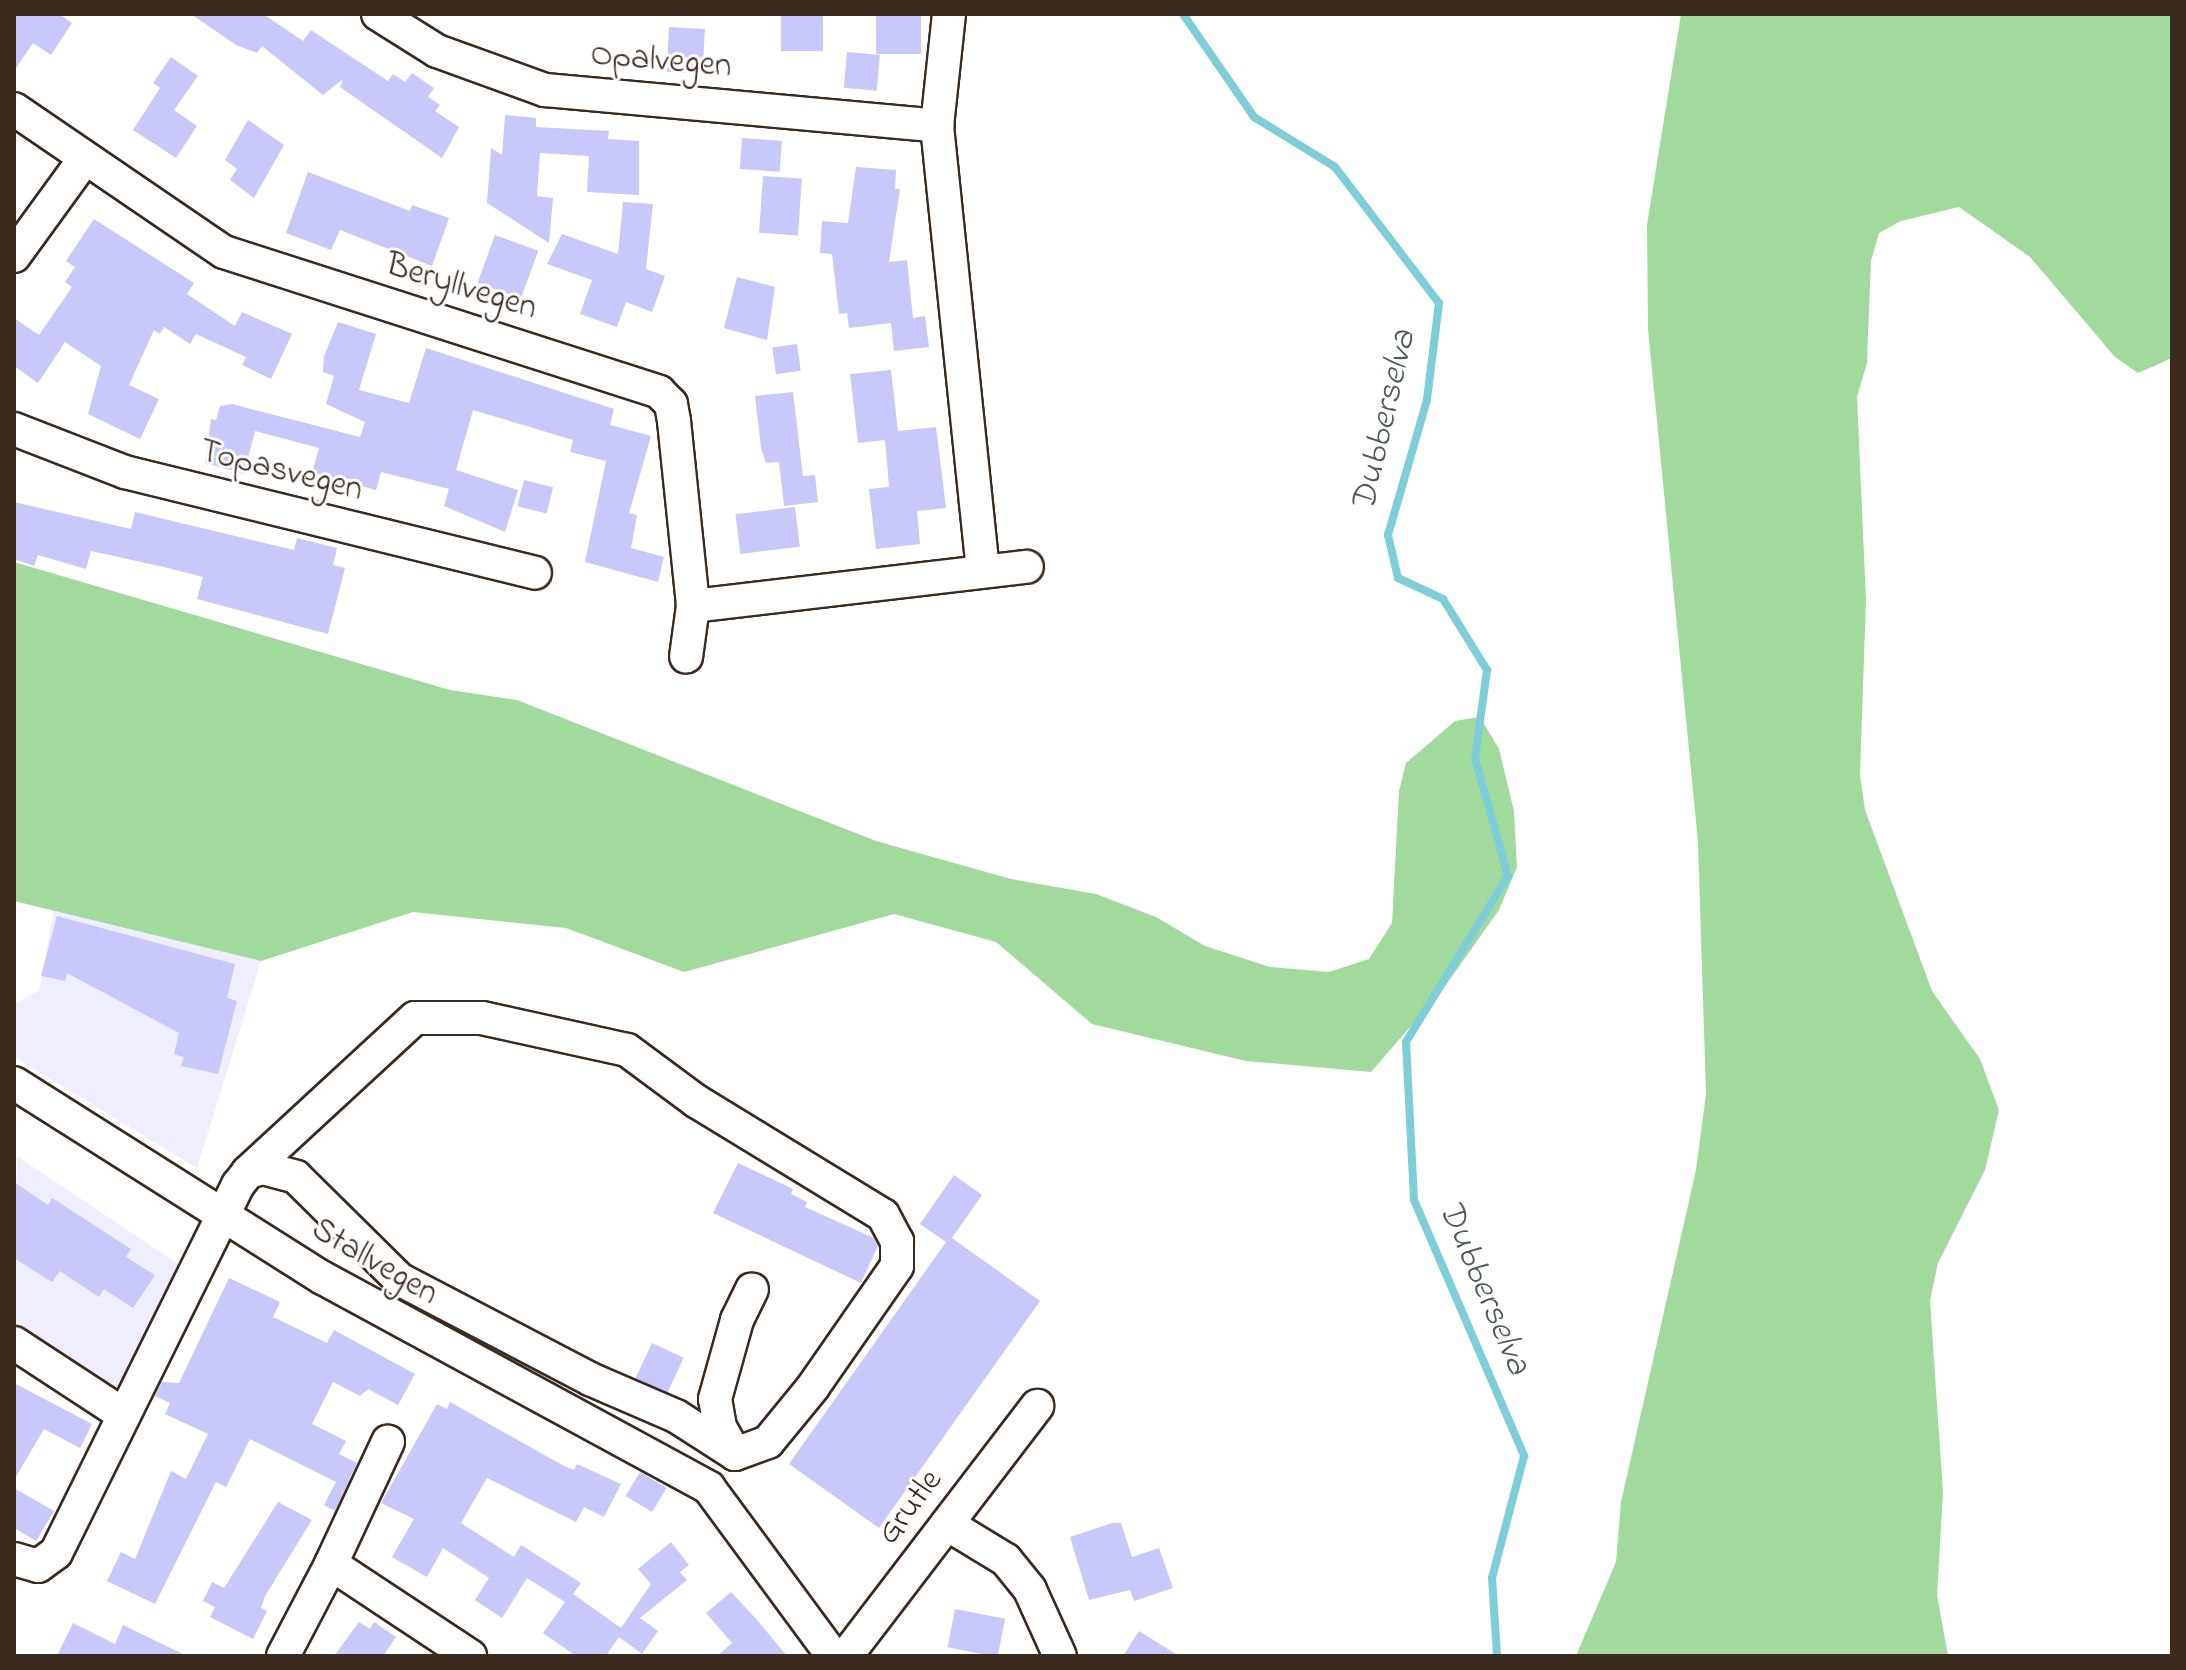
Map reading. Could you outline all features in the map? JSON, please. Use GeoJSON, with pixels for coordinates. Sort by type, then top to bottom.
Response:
{"type":"FeatureCollection","features":[{"type":"Feature","properties":{"kind":"street"},"geometry":{"type":"LineString","coordinates":[[949,14],[937,126],[983,571]]}},
{"type":"Feature","properties":{"kind":"street","name":"Opalvegen"},"geometry":{"type":"LineString","coordinates":[[385,19],[437,51],[545,90],[937,126]]}},
{"type":"Feature","properties":{"kind":"street","name":"Beryllvegen"},"geometry":{"type":"LineString","coordinates":[[14,109],[83,161],[255,265],[659,392],[671,404],[674,421],[693,606],[686,657]]}},
{"type":"Feature","properties":{"kind":"street"},"geometry":{"type":"LineString","coordinates":[[14,256],[83,161]]}},
{"type":"Feature","properties":{"kind":"street","name":"Topasvegen"},"geometry":{"type":"LineString","coordinates":[[14,429],[125,472],[535,573]]}},
{"type":"Feature","properties":{"kind":"street"},"geometry":{"type":"LineString","coordinates":[[693,606],[1027,567]]}},
{"type":"Feature","properties":{"kind":"street"},"geometry":{"type":"LineString","coordinates":[[14,1559],[38,1566],[56,1553],[222,1218],[248,1172],[415,1018],[482,1018],[627,1050],[696,1101],[883,1215],[897,1241],[897,1266],[813,1387],[768,1442],[735,1454],[709,1488]]}},
{"type":"Feature","properties":{"kind":"street","name":"Stallvegen"},"geometry":{"type":"LineString","coordinates":[[14,1083],[222,1218],[709,1488],[833,1656]]}},
{"type":"Feature","properties":{"kind":"street"},"geometry":{"type":"LineString","coordinates":[[248,1172],[277,1169],[296,1177],[381,1268],[590,1379],[676,1416],[735,1454]]}},
{"type":"Feature","properties":{"kind":"street"},"geometry":{"type":"LineString","coordinates":[[735,1454],[720,1427],[715,1399],[737,1320],[752,1289]]}},
{"type":"Feature","properties":{"kind":"street"},"geometry":{"type":"LineString","coordinates":[[14,1343],[124,1415]]}},
{"type":"Feature","properties":{"kind":"street","name":"Grutle"},"geometry":{"type":"LineString","coordinates":[[846,1656],[1037,1406]]}},
{"type":"Feature","properties":{"kind":"street"},"geometry":{"type":"LineString","coordinates":[[283,1656],[331,1564],[388,1442]]}},
{"type":"Feature","properties":{"kind":"street"},"geometry":{"type":"LineString","coordinates":[[947,1524],[1006,1560],[1030,1590],[1060,1656]]}},
{"type":"Feature","properties":{"kind":"street"},"geometry":{"type":"LineString","coordinates":[[331,1564],[470,1656]]}},
{"type":"Feature","properties":{"kind":"shaded area"},"geometry":{"type":"Polygon","coordinates":[[[54,910],[261,961],[197,1168],[14,1057],[14,1004],[39,991],[54,910]]]}},
{"type":"Feature","properties":{"kind":"shaded area"},"geometry":{"type":"Polygon","coordinates":[[[17,1156],[184,1268],[131,1378],[102,1386],[14,1325],[17,1156]]]}},
{"type":"Feature","properties":{"kind":"green space"},"geometry":{"type":"Polygon","coordinates":[[[1681,14],[2172,14],[2172,358],[2138,373],[2115,357],[2030,257],[1959,207],[1901,221],[1879,233],[1871,261],[1867,363],[1857,397],[1866,600],[1860,775],[1865,810],[1932,991],[1980,1059],[1999,1110],[1985,1170],[1938,1263],[1930,1300],[1943,1493],[1937,1595],[1948,1656],[1576,1656],[1616,1562],[1621,1502],[1696,1170],[1706,1094],[1698,842],[1648,329],[1647,225],[1681,14]]]}},
{"type":"Feature","properties":{"kind":"green space"},"geometry":{"type":"Polygon","coordinates":[[[14,562],[450,690],[517,700],[876,841],[1011,879],[1096,894],[1156,917],[1205,946],[1270,967],[1329,972],[1369,959],[1392,923],[1399,791],[1406,763],[1455,721],[1480,717],[1499,749],[1514,811],[1517,867],[1499,910],[1443,989],[1371,1072],[1246,1061],[1092,1024],[996,942],[894,914],[684,972],[566,928],[413,912],[261,961],[14,901],[14,562]]]}},
{"type":"Feature","properties":{"kind":"building"},"geometry":{"type":"Polygon","coordinates":[[[14,14],[59,14],[72,23],[51,55],[33,43],[14,71],[14,14]]]}},
{"type":"Feature","properties":{"kind":"building"},"geometry":{"type":"Polygon","coordinates":[[[191,14],[263,14],[303,41],[311,30],[388,81],[393,74],[405,82],[412,73],[434,88],[428,97],[440,105],[435,111],[459,127],[442,158],[340,87],[343,79],[323,95],[262,46],[257,53],[236,45],[191,14]]]}},
{"type":"Feature","properties":{"kind":"building"},"geometry":{"type":"Polygon","coordinates":[[[781,14],[823,14],[823,51],[781,51],[781,14]]]}},
{"type":"Feature","properties":{"kind":"building"},"geometry":{"type":"Polygon","coordinates":[[[876,14],[921,14],[921,54],[876,54],[876,14]]]}},
{"type":"Feature","properties":{"kind":"building"},"geometry":{"type":"Polygon","coordinates":[[[669,27],[705,29],[703,74],[667,72],[669,27]]]}},
{"type":"Feature","properties":{"kind":"building"},"geometry":{"type":"Polygon","coordinates":[[[847,52],[880,55],[877,91],[844,88],[847,52]]]}},
{"type":"Feature","properties":{"kind":"building"},"geometry":{"type":"Polygon","coordinates":[[[171,57],[198,76],[174,110],[197,126],[176,158],[133,130],[160,88],[153,83],[171,57]]]}},
{"type":"Feature","properties":{"kind":"building"},"geometry":{"type":"Polygon","coordinates":[[[505,115],[536,118],[536,127],[609,131],[608,139],[639,141],[639,195],[587,192],[589,156],[540,153],[537,196],[553,198],[549,243],[487,203],[491,148],[502,155],[505,115]]]}},
{"type":"Feature","properties":{"kind":"building"},"geometry":{"type":"Polygon","coordinates":[[[248,120],[284,145],[254,198],[230,180],[237,169],[225,160],[248,120]]]}},
{"type":"Feature","properties":{"kind":"building"},"geometry":{"type":"Polygon","coordinates":[[[742,138],[782,141],[780,172],[740,169],[742,138]]]}},
{"type":"Feature","properties":{"kind":"building"},"geometry":{"type":"Polygon","coordinates":[[[856,167],[896,170],[895,189],[900,189],[889,262],[907,260],[913,318],[925,316],[929,347],[894,351],[891,323],[849,328],[847,313],[839,314],[832,254],[820,253],[822,221],[848,223],[856,167]]]}},
{"type":"Feature","properties":{"kind":"building"},"geometry":{"type":"Polygon","coordinates":[[[308,172],[410,211],[412,205],[449,218],[432,266],[340,230],[331,250],[286,233],[308,172]]]}},
{"type":"Feature","properties":{"kind":"building"},"geometry":{"type":"Polygon","coordinates":[[[763,176],[802,179],[798,236],[759,233],[763,176]]]}},
{"type":"Feature","properties":{"kind":"building"},"geometry":{"type":"Polygon","coordinates":[[[623,202],[653,204],[646,269],[665,276],[652,312],[626,302],[617,327],[580,314],[592,280],[547,264],[562,234],[618,254],[623,202]]]}},
{"type":"Feature","properties":{"kind":"building"},"geometry":{"type":"Polygon","coordinates":[[[94,219],[194,283],[187,294],[235,326],[242,312],[292,334],[271,379],[242,365],[246,357],[196,334],[190,344],[164,327],[160,334],[154,330],[129,385],[159,399],[140,439],[88,414],[101,366],[65,342],[38,383],[14,366],[14,318],[39,335],[72,287],[65,282],[75,267],[66,261],[94,219]]]}},
{"type":"Feature","properties":{"kind":"building"},"geometry":{"type":"Polygon","coordinates":[[[495,235],[538,251],[521,299],[478,283],[495,235]]]}},
{"type":"Feature","properties":{"kind":"building"},"geometry":{"type":"Polygon","coordinates":[[[737,277],[775,287],[767,340],[724,328],[737,277]]]}},
{"type":"Feature","properties":{"kind":"building"},"geometry":{"type":"Polygon","coordinates":[[[338,322],[376,334],[359,390],[409,403],[426,348],[614,409],[610,425],[651,436],[629,513],[637,515],[631,548],[664,557],[658,582],[585,562],[606,461],[570,452],[573,440],[473,410],[456,470],[518,490],[505,532],[444,506],[449,489],[381,472],[376,490],[312,473],[319,448],[255,431],[244,474],[205,463],[211,419],[216,420],[220,406],[232,404],[360,437],[365,422],[326,404],[334,376],[323,372],[324,356],[338,322]]]}},
{"type":"Feature","properties":{"kind":"building"},"geometry":{"type":"Polygon","coordinates":[[[797,344],[801,371],[776,374],[772,347],[797,344]]]}},
{"type":"Feature","properties":{"kind":"building"},"geometry":{"type":"Polygon","coordinates":[[[891,370],[898,431],[936,427],[946,508],[917,511],[920,544],[876,549],[869,489],[889,487],[885,440],[858,443],[850,374],[891,370]]]}},
{"type":"Feature","properties":{"kind":"building"},"geometry":{"type":"Polygon","coordinates":[[[793,392],[803,476],[815,475],[818,502],[784,506],[779,462],[766,463],[761,448],[755,396],[793,392]]]}},
{"type":"Feature","properties":{"kind":"building"},"geometry":{"type":"Polygon","coordinates":[[[524,480],[553,487],[547,513],[517,506],[524,480]]]}},
{"type":"Feature","properties":{"kind":"building"},"geometry":{"type":"Polygon","coordinates":[[[14,502],[131,529],[135,512],[294,550],[297,538],[337,548],[333,565],[345,568],[328,634],[197,599],[203,577],[164,567],[91,551],[86,569],[38,555],[34,566],[14,559],[14,502]]]}},
{"type":"Feature","properties":{"kind":"building"},"geometry":{"type":"Polygon","coordinates":[[[795,507],[800,547],[740,554],[735,514],[795,507]]]}},
{"type":"Feature","properties":{"kind":"building"},"geometry":{"type":"Polygon","coordinates":[[[57,916],[235,964],[227,998],[237,1001],[218,1074],[181,1066],[184,1057],[174,1054],[179,1033],[67,973],[65,981],[41,976],[57,916]]]}},
{"type":"Feature","properties":{"kind":"building"},"geometry":{"type":"Polygon","coordinates":[[[738,1163],[793,1189],[791,1194],[807,1202],[805,1207],[874,1238],[878,1246],[861,1283],[713,1213],[738,1163]]]}},
{"type":"Feature","properties":{"kind":"building"},"geometry":{"type":"Polygon","coordinates":[[[954,1175],[982,1195],[952,1238],[1040,1301],[879,1528],[789,1464],[946,1242],[920,1224],[954,1175]]]}},
{"type":"Feature","properties":{"kind":"building"},"geometry":{"type":"Polygon","coordinates":[[[14,1182],[48,1205],[52,1198],[131,1249],[126,1257],[155,1275],[133,1308],[104,1289],[99,1297],[60,1271],[52,1282],[14,1258],[14,1182]]]}},
{"type":"Feature","properties":{"kind":"building"},"geometry":{"type":"Polygon","coordinates":[[[229,1278],[280,1302],[273,1317],[327,1343],[334,1330],[415,1374],[398,1405],[368,1389],[360,1396],[333,1382],[312,1424],[346,1441],[339,1454],[357,1463],[335,1511],[324,1505],[336,1482],[250,1439],[226,1487],[216,1482],[155,1604],[107,1581],[121,1552],[135,1559],[171,1471],[186,1479],[208,1434],[165,1414],[170,1403],[155,1396],[162,1382],[179,1383],[229,1278]]]}},
{"type":"Feature","properties":{"kind":"building"},"geometry":{"type":"Polygon","coordinates":[[[652,1343],[684,1358],[667,1393],[636,1378],[652,1343]]]}},
{"type":"Feature","properties":{"kind":"building"},"geometry":{"type":"Polygon","coordinates":[[[14,1383],[92,1424],[80,1448],[44,1429],[14,1480],[14,1383]]]}},
{"type":"Feature","properties":{"kind":"building"},"geometry":{"type":"Polygon","coordinates":[[[450,1402],[564,1466],[574,1470],[577,1464],[621,1484],[604,1517],[584,1507],[576,1522],[487,1478],[461,1523],[514,1557],[521,1545],[581,1583],[573,1594],[621,1628],[651,1584],[638,1569],[671,1542],[689,1565],[680,1572],[687,1580],[640,1618],[658,1631],[642,1654],[619,1637],[606,1656],[576,1656],[543,1633],[565,1602],[527,1578],[502,1618],[475,1600],[489,1578],[443,1548],[427,1577],[392,1557],[414,1519],[381,1503],[437,1404],[447,1409],[450,1402]]]}},
{"type":"Feature","properties":{"kind":"building"},"geometry":{"type":"Polygon","coordinates":[[[640,1472],[667,1488],[652,1512],[626,1496],[640,1472]]]}},
{"type":"Feature","properties":{"kind":"building"},"geometry":{"type":"Polygon","coordinates":[[[14,1488],[54,1511],[36,1541],[14,1528],[14,1488]]]}},
{"type":"Feature","properties":{"kind":"building"},"geometry":{"type":"Polygon","coordinates":[[[278,1502],[312,1520],[265,1596],[261,1608],[267,1611],[253,1639],[210,1617],[215,1607],[203,1601],[212,1582],[224,1588],[278,1502]]]}},
{"type":"Feature","properties":{"kind":"building"},"geometry":{"type":"Polygon","coordinates":[[[1121,1523],[1132,1557],[1159,1548],[1173,1588],[1134,1601],[1130,1590],[1089,1600],[1070,1537],[1121,1523]]]}},
{"type":"Feature","properties":{"kind":"building"},"geometry":{"type":"Polygon","coordinates":[[[731,1592],[787,1656],[717,1656],[732,1643],[706,1613],[731,1592]]]}},
{"type":"Feature","properties":{"kind":"building"},"geometry":{"type":"Polygon","coordinates":[[[955,1609],[1005,1619],[998,1656],[948,1647],[955,1609]]]}},
{"type":"Feature","properties":{"kind":"building"},"geometry":{"type":"Polygon","coordinates":[[[359,1622],[370,1629],[374,1622],[396,1637],[383,1656],[334,1656],[359,1622]]]}},
{"type":"Feature","properties":{"kind":"building"},"geometry":{"type":"Polygon","coordinates":[[[73,1623],[115,1644],[123,1625],[187,1656],[57,1656],[73,1623]]]}},
{"type":"Feature","properties":{"kind":"building"},"geometry":{"type":"Polygon","coordinates":[[[1139,1631],[1179,1656],[1123,1656],[1139,1631]]]}},
{"type":"Feature","properties":{"kind":"waterway","name":"Dubberselva"},"geometry":{"type":"LineString","coordinates":[[1183,14],[1254,117],[1335,167],[1439,303],[1427,400],[1388,535],[1398,578],[1443,599],[1487,670],[1475,758],[1508,876],[1406,1042],[1414,1200],[1524,1456],[1492,1578],[1497,1656]]}}]}
